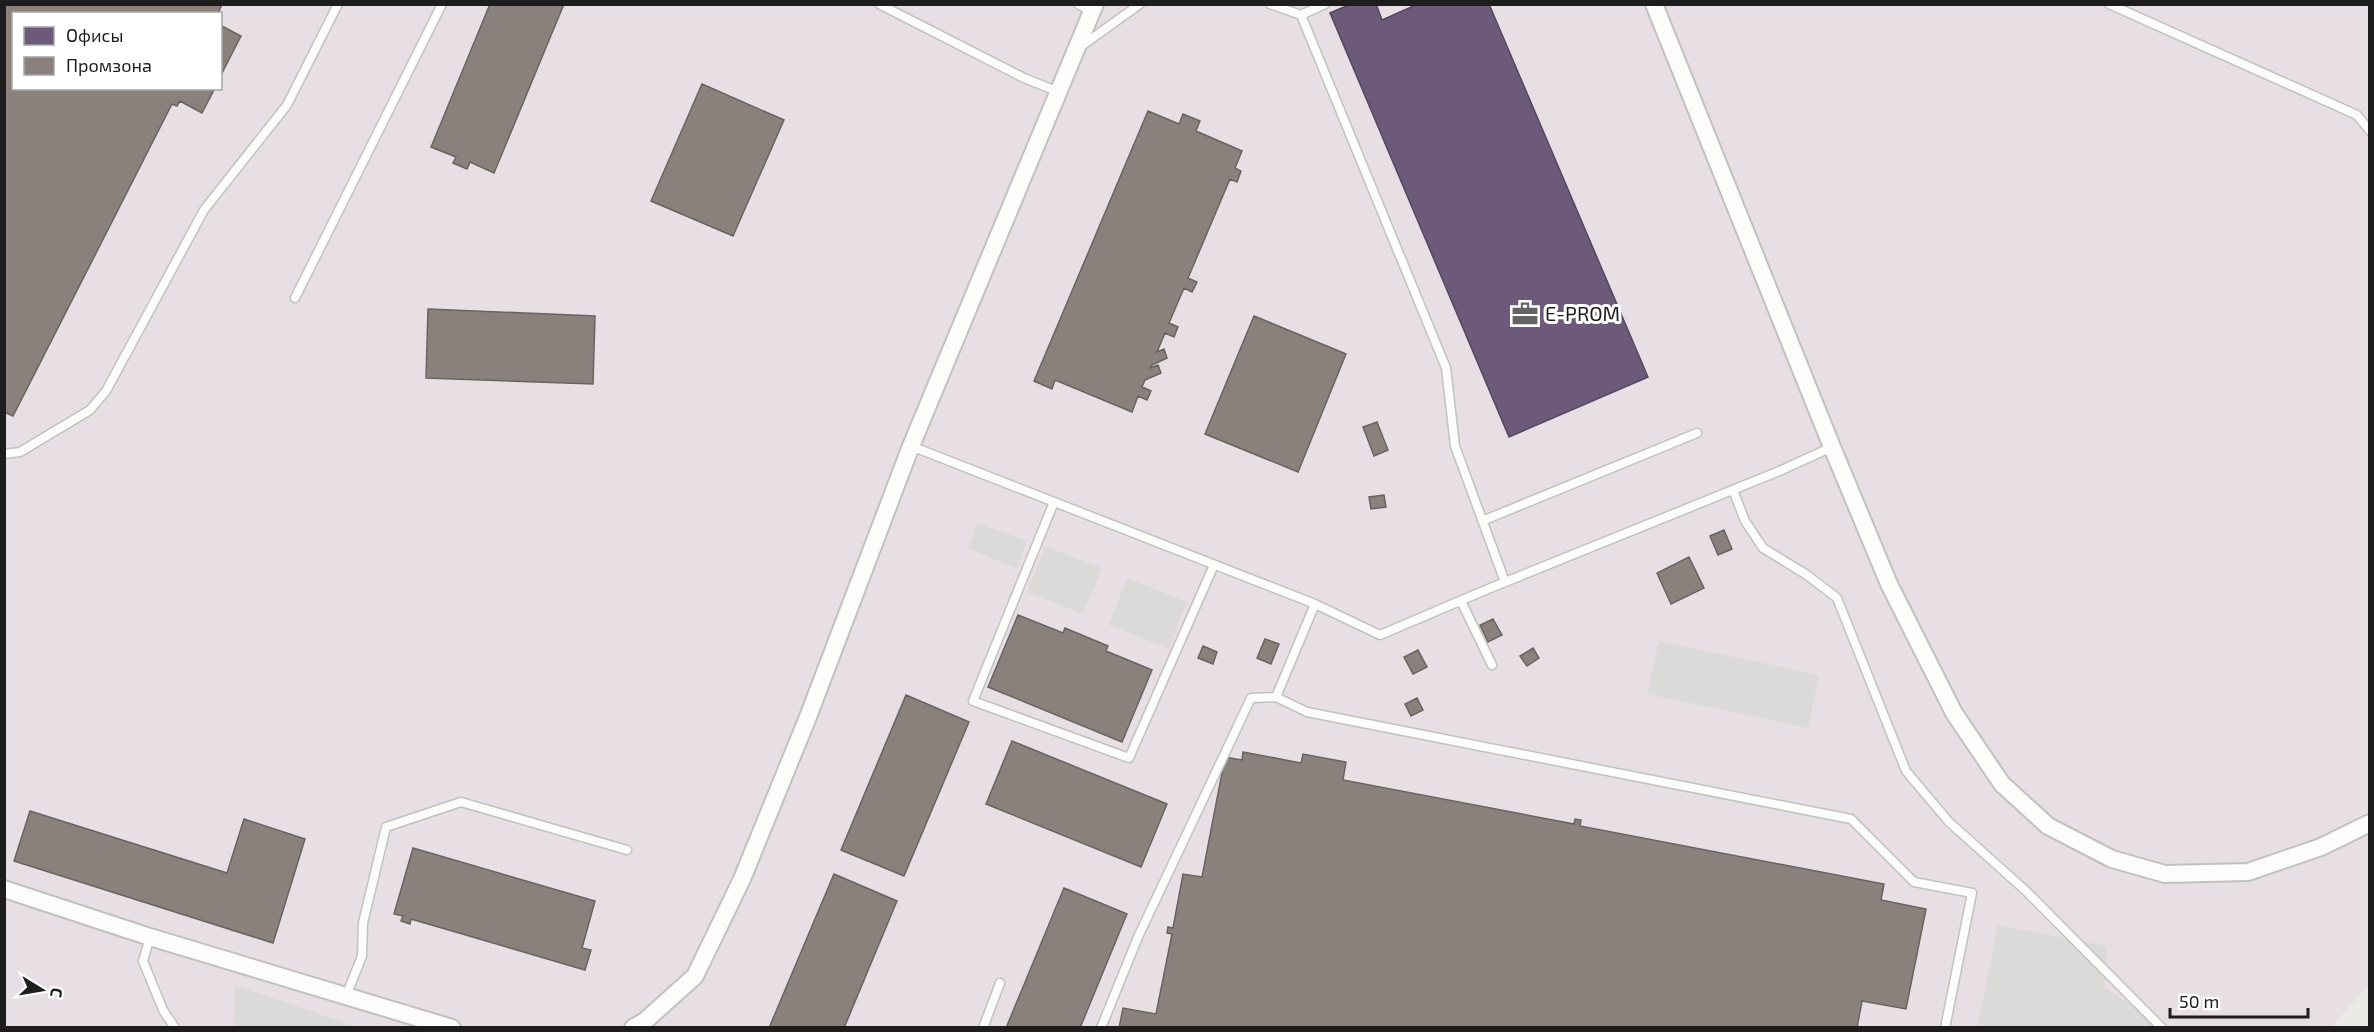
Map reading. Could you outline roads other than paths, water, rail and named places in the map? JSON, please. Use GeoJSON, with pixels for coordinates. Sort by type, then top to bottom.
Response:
{"type":"FeatureCollection","features":[{"type":"Feature","properties":{"kind":"street"},"geometry":{"type":"LineString","coordinates":[[1654,4],[1889,584],[1954,713],[2002,784],[2048,826],[2112,859],[2165,874],[2248,872],[2321,847],[2370,823]]}},
{"type":"Feature","properties":{"kind":"street"},"geometry":{"type":"LineString","coordinates":[[633,1028],[645,1021],[695,976],[742,879],[812,706],[911,446],[1060,92],[1077,49],[1088,7]]}},
{"type":"Feature","properties":{"kind":"street"},"geometry":{"type":"LineString","coordinates":[[8,892],[452,1028]]}},
{"type":"Feature","properties":{"kind":"lane"},"geometry":{"type":"LineString","coordinates":[[4,454],[20,452],[90,410],[106,390],[204,210],[287,105],[338,4]]}},
{"type":"Feature","properties":{"kind":"lane"},"geometry":{"type":"LineString","coordinates":[[295,298],[442,4]]}},
{"type":"Feature","properties":{"kind":"lane"},"geometry":{"type":"LineString","coordinates":[[879,4],[1024,78],[1060,92]]}},
{"type":"Feature","properties":{"kind":"lane"},"geometry":{"type":"LineString","coordinates":[[1077,49],[1140,4]]}},
{"type":"Feature","properties":{"kind":"lane"},"geometry":{"type":"LineString","coordinates":[[1270,4],[1301,15],[1325,4]]}},
{"type":"Feature","properties":{"kind":"lane"},"geometry":{"type":"LineString","coordinates":[[2109,4],[2357,115],[2370,131]]}},
{"type":"Feature","properties":{"kind":"lane"},"geometry":{"type":"LineString","coordinates":[[1301,15],[1446,369],[1455,446],[1505,582]]}},
{"type":"Feature","properties":{"kind":"lane"},"geometry":{"type":"LineString","coordinates":[[1482,521],[1697,433]]}},
{"type":"Feature","properties":{"kind":"lane"},"geometry":{"type":"LineString","coordinates":[[911,446],[1315,604],[1380,635],[1832,447]]}},
{"type":"Feature","properties":{"kind":"lane"},"geometry":{"type":"LineString","coordinates":[[1733,490],[1745,521],[1763,548],[1807,575],[1837,598],[1906,771],[1949,822],[2026,891],[2162,1028]]}},
{"type":"Feature","properties":{"kind":"lane"},"geometry":{"type":"LineString","coordinates":[[1054,502],[972,701],[1130,758],[1214,565]]}},
{"type":"Feature","properties":{"kind":"lane"},"geometry":{"type":"LineString","coordinates":[[1461,601],[1492,665]]}},
{"type":"Feature","properties":{"kind":"lane"},"geometry":{"type":"LineString","coordinates":[[1276,697],[1315,604]]}},
{"type":"Feature","properties":{"kind":"lane"},"geometry":{"type":"LineString","coordinates":[[1101,1028],[1138,937],[1251,699],[1276,697],[1307,712],[1851,819],[1914,882],[1972,893],[1945,1028]]}},
{"type":"Feature","properties":{"kind":"lane"},"geometry":{"type":"LineString","coordinates":[[346,996],[362,956],[363,923],[386,827],[461,802],[627,850]]}},
{"type":"Feature","properties":{"kind":"lane"},"geometry":{"type":"LineString","coordinates":[[150,937],[142,961],[162,1010],[175,1028]]}},
{"type":"Feature","properties":{"kind":"lane"},"geometry":{"type":"LineString","coordinates":[[983,1028],[1000,984]]}},
{"type":"Feature","properties":{"kind":"place","name":"E-PROM"},"geometry":{"type":"Point","coordinates":[1525,314]}}]}
